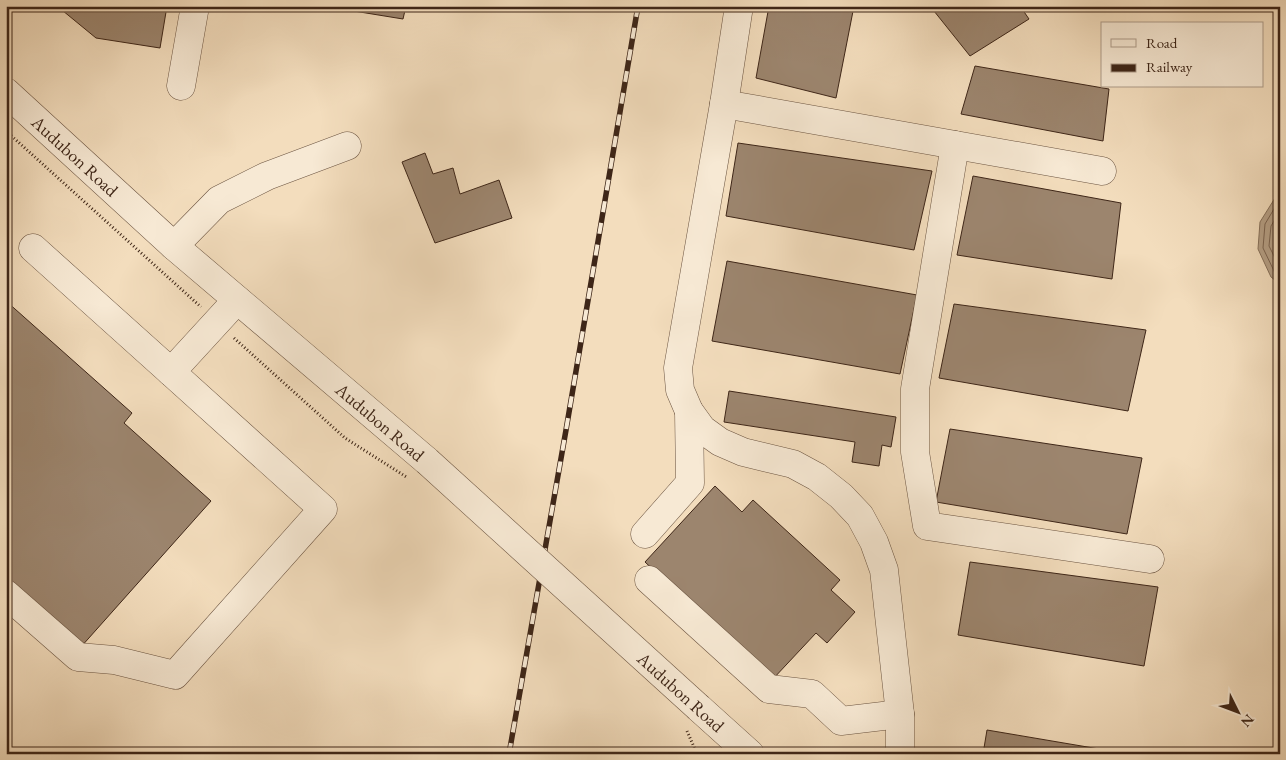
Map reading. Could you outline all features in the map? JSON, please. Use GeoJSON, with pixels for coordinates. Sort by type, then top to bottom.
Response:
{"type":"FeatureCollection","features":[{"type":"Feature","properties":{"kind":"street"},"geometry":{"type":"LineString","coordinates":[[181,86],[194,6]]}},
{"type":"Feature","properties":{"kind":"street"},"geometry":{"type":"LineString","coordinates":[[739,6],[678,368],[680,390],[689,411],[702,429],[720,442],[743,452],[793,464],[817,477],[841,496],[860,516],[874,542],[884,570],[900,714],[900,754]]}},
{"type":"Feature","properties":{"kind":"street","name":"Audubon Road"},"geometry":{"type":"LineString","coordinates":[[6,92],[174,246],[426,461],[691,716],[750,754]]}},
{"type":"Feature","properties":{"kind":"street"},"geometry":{"type":"LineString","coordinates":[[724,104],[1102,170]]}},
{"type":"Feature","properties":{"kind":"street"},"geometry":{"type":"LineString","coordinates":[[955,145],[915,388],[915,452],[927,526],[1150,559]]}},
{"type":"Feature","properties":{"kind":"street"},"geometry":{"type":"LineString","coordinates":[[174,246],[219,200],[267,176],[347,146]]}},
{"type":"Feature","properties":{"kind":"street"},"geometry":{"type":"LineString","coordinates":[[6,594],[78,657],[114,660],[175,675],[323,509],[33,248]]}},
{"type":"Feature","properties":{"kind":"street"},"geometry":{"type":"LineString","coordinates":[[172,372],[237,300]]}},
{"type":"Feature","properties":{"kind":"street"},"geometry":{"type":"LineString","coordinates":[[645,534],[690,483],[689,411]]}},
{"type":"Feature","properties":{"kind":"street"},"geometry":{"type":"LineString","coordinates":[[649,580],[769,689],[812,694],[842,721],[900,714]]}},
{"type":"Feature","properties":{"kind":"path"},"geometry":{"type":"LineString","coordinates":[[691,716],[697,754]]}},
{"type":"Feature","properties":{"kind":"water"},"geometry":{"type":"Polygon","coordinates":[[[1280,190],[1280,284],[1271,277],[1258,249],[1260,222],[1280,190]]]}},
{"type":"Feature","properties":{"kind":"building"},"geometry":{"type":"Polygon","coordinates":[[[57,6],[167,6],[160,48],[96,38],[57,6]]]}},
{"type":"Feature","properties":{"kind":"building"},"geometry":{"type":"Polygon","coordinates":[[[323,6],[406,6],[403,19],[323,6]]]}},
{"type":"Feature","properties":{"kind":"building"},"geometry":{"type":"Polygon","coordinates":[[[769,6],[854,6],[836,98],[756,78],[769,6]]]}},
{"type":"Feature","properties":{"kind":"building"},"geometry":{"type":"Polygon","coordinates":[[[930,6],[1020,6],[1029,19],[970,56],[930,6]]]}},
{"type":"Feature","properties":{"kind":"building"},"geometry":{"type":"Polygon","coordinates":[[[975,66],[1109,89],[1103,141],[961,114],[975,66]]]}},
{"type":"Feature","properties":{"kind":"building"},"geometry":{"type":"Polygon","coordinates":[[[738,143],[932,171],[914,250],[726,216],[738,143]]]}},
{"type":"Feature","properties":{"kind":"building"},"geometry":{"type":"Polygon","coordinates":[[[425,153],[433,174],[453,168],[460,194],[499,180],[512,218],[435,243],[402,162],[425,153]]]}},
{"type":"Feature","properties":{"kind":"building"},"geometry":{"type":"Polygon","coordinates":[[[973,176],[1121,203],[1112,279],[957,255],[973,176]]]}},
{"type":"Feature","properties":{"kind":"building"},"geometry":{"type":"Polygon","coordinates":[[[727,261],[917,295],[900,374],[712,341],[727,261]]]}},
{"type":"Feature","properties":{"kind":"building"},"geometry":{"type":"Polygon","coordinates":[[[6,301],[132,413],[124,423],[211,501],[80,648],[6,583],[6,301]]]}},
{"type":"Feature","properties":{"kind":"building"},"geometry":{"type":"Polygon","coordinates":[[[954,304],[1146,330],[1128,411],[939,378],[954,304]]]}},
{"type":"Feature","properties":{"kind":"building"},"geometry":{"type":"Polygon","coordinates":[[[729,391],[896,417],[891,447],[882,445],[879,466],[852,462],[855,442],[724,422],[729,391]]]}},
{"type":"Feature","properties":{"kind":"building"},"geometry":{"type":"Polygon","coordinates":[[[950,429],[1142,458],[1127,534],[936,502],[950,429]]]}},
{"type":"Feature","properties":{"kind":"building"},"geometry":{"type":"Polygon","coordinates":[[[715,486],[742,512],[753,500],[840,580],[831,590],[855,612],[827,643],[816,633],[772,680],[645,562],[715,486]]]}},
{"type":"Feature","properties":{"kind":"building"},"geometry":{"type":"Polygon","coordinates":[[[970,562],[1158,587],[1144,666],[958,635],[970,562]]]}},
{"type":"Feature","properties":{"kind":"building"},"geometry":{"type":"Polygon","coordinates":[[[987,730],[1117,752],[1117,754],[983,754],[987,730]]]}},
{"type":"Feature","properties":{"kind":"railway"},"geometry":{"type":"LineString","coordinates":[[509,754],[638,6]]}}]}
